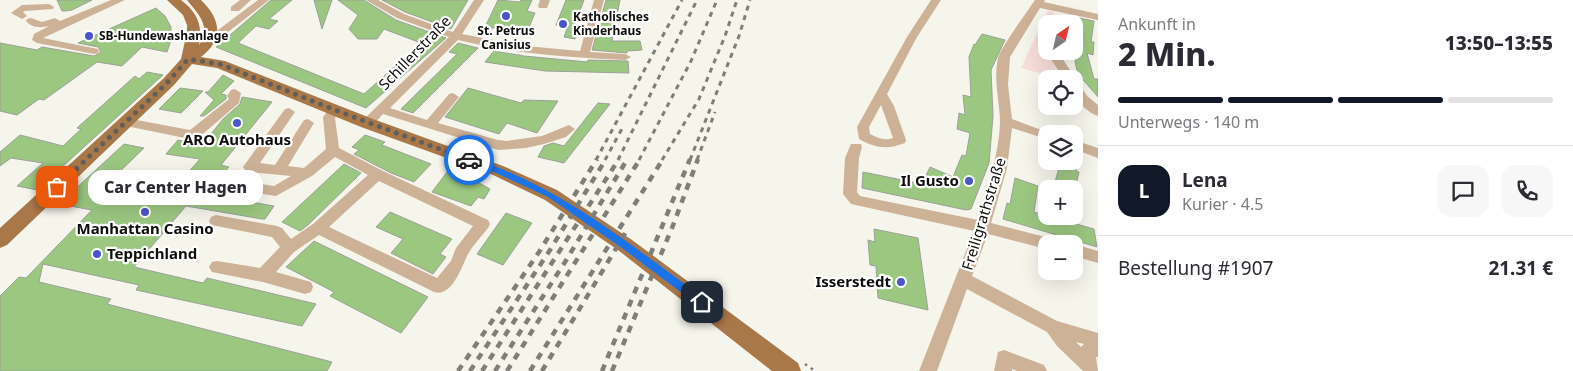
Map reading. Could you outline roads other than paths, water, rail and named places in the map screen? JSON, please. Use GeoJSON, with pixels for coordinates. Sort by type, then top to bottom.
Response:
{"type":"FeatureCollection","features":[{"type":"Feature","properties":{"kind":"main road"},"geometry":{"type":"LineString","coordinates":[[173,0],[184,7],[194,20],[194,39],[188,59]]}},
{"type":"Feature","properties":{"kind":"main road"},"geometry":{"type":"LineString","coordinates":[[0,240],[166,84],[188,59],[206,44],[210,35],[210,20],[203,7],[193,0]]}},
{"type":"Feature","properties":{"kind":"main road"},"geometry":{"type":"LineString","coordinates":[[188,59],[220,64],[368,123],[497,170],[551,195],[625,246],[790,371]]}},
{"type":"Feature","properties":{"kind":"street"},"geometry":{"type":"LineString","coordinates":[[76,18],[65,15],[51,3],[22,8],[16,13],[46,25],[65,15],[97,0]]}},
{"type":"Feature","properties":{"kind":"street"},"geometry":{"type":"LineString","coordinates":[[94,51],[37,40],[42,33],[120,0]]}},
{"type":"Feature","properties":{"kind":"street"},"geometry":{"type":"LineString","coordinates":[[233,4],[246,0]]}},
{"type":"Feature","properties":{"kind":"street"},"geometry":{"type":"LineString","coordinates":[[206,44],[264,0]]}},
{"type":"Feature","properties":{"kind":"street"},"geometry":{"type":"LineString","coordinates":[[371,0],[406,18],[456,36],[535,52],[625,57]]}},
{"type":"Feature","properties":{"kind":"street","name":"Schillerstraße"},"geometry":{"type":"LineString","coordinates":[[368,123],[456,36],[479,0]]}},
{"type":"Feature","properties":{"kind":"street"},"geometry":{"type":"LineString","coordinates":[[584,55],[599,0]]}},
{"type":"Feature","properties":{"kind":"street"},"geometry":{"type":"LineString","coordinates":[[881,94],[912,37],[936,0]]}},
{"type":"Feature","properties":{"kind":"street"},"geometry":{"type":"LineString","coordinates":[[1039,2],[1066,11],[1098,17]]}},
{"type":"Feature","properties":{"kind":"street","name":"Freiligrathstraße"},"geometry":{"type":"LineString","coordinates":[[928,371],[984,227],[1004,149],[1006,121],[1002,85],[1004,57],[1039,2]]}},
{"type":"Feature","properties":{"kind":"street"},"geometry":{"type":"LineString","coordinates":[[233,4],[246,14]]}},
{"type":"Feature","properties":{"kind":"street"},"geometry":{"type":"LineString","coordinates":[[1065,15],[1066,11]]}},
{"type":"Feature","properties":{"kind":"street"},"geometry":{"type":"LineString","coordinates":[[126,122],[193,134],[218,112],[228,107],[235,100],[233,96],[235,93]]}},
{"type":"Feature","properties":{"kind":"street"},"geometry":{"type":"LineString","coordinates":[[427,124],[431,123],[453,97]]}},
{"type":"Feature","properties":{"kind":"street"},"geometry":{"type":"LineString","coordinates":[[1083,99],[1098,112]]}},
{"type":"Feature","properties":{"kind":"street"},"geometry":{"type":"LineString","coordinates":[[381,109],[498,145],[509,145],[558,136],[569,129]]}},
{"type":"Feature","properties":{"kind":"street"},"geometry":{"type":"LineString","coordinates":[[229,184],[276,191],[307,173],[328,157],[333,150],[329,118],[335,110]]}},
{"type":"Feature","properties":{"kind":"street"},"geometry":{"type":"LineString","coordinates":[[289,112],[250,167],[307,173]]}},
{"type":"Feature","properties":{"kind":"street"},"geometry":{"type":"LineString","coordinates":[[1006,121],[1038,132]]}},
{"type":"Feature","properties":{"kind":"street"},"geometry":{"type":"LineString","coordinates":[[279,170],[308,123]]}},
{"type":"Feature","properties":{"kind":"street"},"geometry":{"type":"LineString","coordinates":[[856,147],[852,158],[850,194],[856,200],[984,227],[1038,241]]}},
{"type":"Feature","properties":{"kind":"street"},"geometry":{"type":"LineString","coordinates":[[1083,147],[1098,153]]}},
{"type":"Feature","properties":{"kind":"street"},"geometry":{"type":"LineString","coordinates":[[318,228],[440,286],[458,263],[461,252],[483,224],[378,174],[333,150]]}},
{"type":"Feature","properties":{"kind":"street"},"geometry":{"type":"LineString","coordinates":[[262,275],[288,248],[318,228],[378,174]]}},
{"type":"Feature","properties":{"kind":"street"},"geometry":{"type":"LineString","coordinates":[[216,221],[277,232],[288,248]]}},
{"type":"Feature","properties":{"kind":"street"},"geometry":{"type":"LineString","coordinates":[[1083,253],[1098,257]]}},
{"type":"Feature","properties":{"kind":"street"},"geometry":{"type":"LineString","coordinates":[[216,267],[262,275],[305,287]]}},
{"type":"Feature","properties":{"kind":"street"},"geometry":{"type":"LineString","coordinates":[[964,279],[1095,352]]}},
{"type":"Feature","properties":{"kind":"street"},"geometry":{"type":"LineString","coordinates":[[1053,327],[1063,340],[1095,352]]}},
{"type":"Feature","properties":{"kind":"street"},"geometry":{"type":"LineString","coordinates":[[1003,371],[1004,358],[1038,371]]}},
{"type":"Feature","properties":{"kind":"railway"},"geometry":{"type":"LineString","coordinates":[[596,160],[682,0]]}},
{"type":"Feature","properties":{"kind":"railway"},"geometry":{"type":"LineString","coordinates":[[618,160],[697,0]]}},
{"type":"Feature","properties":{"kind":"railway"},"geometry":{"type":"LineString","coordinates":[[639,160],[691,61],[717,0]]}},
{"type":"Feature","properties":{"kind":"railway"},"geometry":{"type":"LineString","coordinates":[[662,160],[699,99],[725,36],[737,0]]}},
{"type":"Feature","properties":{"kind":"railway"},"geometry":{"type":"LineString","coordinates":[[690,160],[739,36],[750,0]]}},
{"type":"Feature","properties":{"kind":"railway"},"geometry":{"type":"LineString","coordinates":[[697,160],[715,112]]}},
{"type":"Feature","properties":{"kind":"railway"},"geometry":{"type":"LineString","coordinates":[[605,160],[624,125]]}},
{"type":"Feature","properties":{"kind":"railway"},"geometry":{"type":"LineString","coordinates":[[458,371],[539,252],[597,159]]}},
{"type":"Feature","properties":{"kind":"railway"},"geometry":{"type":"LineString","coordinates":[[470,371],[550,250],[606,159]]}},
{"type":"Feature","properties":{"kind":"railway"},"geometry":{"type":"LineString","coordinates":[[482,371],[619,159]]}},
{"type":"Feature","properties":{"kind":"railway"},"geometry":{"type":"LineString","coordinates":[[507,371],[640,159]]}},
{"type":"Feature","properties":{"kind":"railway"},"geometry":{"type":"LineString","coordinates":[[530,371],[663,159]]}},
{"type":"Feature","properties":{"kind":"railway"},"geometry":{"type":"LineString","coordinates":[[602,371],[690,159]]}},
{"type":"Feature","properties":{"kind":"railway"},"geometry":{"type":"LineString","coordinates":[[612,371],[672,228],[698,159]]}},
{"type":"Feature","properties":{"kind":"railway"},"geometry":{"type":"LineString","coordinates":[[495,371],[565,262],[625,163]]}},
{"type":"Feature","properties":{"kind":"railway"},"geometry":{"type":"LineString","coordinates":[[542,371],[626,232]]}},
{"type":"Feature","properties":{"kind":"place","name":"St. Petrus Canisius"},"geometry":{"type":"Point","coordinates":[506,16]}},
{"type":"Feature","properties":{"kind":"place","name":"Katholisches Kinderhaus"},"geometry":{"type":"Point","coordinates":[563,24]}},
{"type":"Feature","properties":{"kind":"place","name":"SB-Hundewashanlage"},"geometry":{"type":"Point","coordinates":[89,36]}},
{"type":"Feature","properties":{"kind":"place","name":"ARO Autohaus"},"geometry":{"type":"Point","coordinates":[237,123]}},
{"type":"Feature","properties":{"kind":"place","name":"Il Gusto"},"geometry":{"type":"Point","coordinates":[969,181]}},
{"type":"Feature","properties":{"kind":"place","name":"Car Center Hagen"},"geometry":{"type":"Point","coordinates":[57,187]}},
{"type":"Feature","properties":{"kind":"place","name":"Manhattan Casino"},"geometry":{"type":"Point","coordinates":[145,212]}},
{"type":"Feature","properties":{"kind":"place","name":"Teppichland"},"geometry":{"type":"Point","coordinates":[97,254]}},
{"type":"Feature","properties":{"kind":"place","name":"Isserstedt"},"geometry":{"type":"Point","coordinates":[901,282]}}]}
